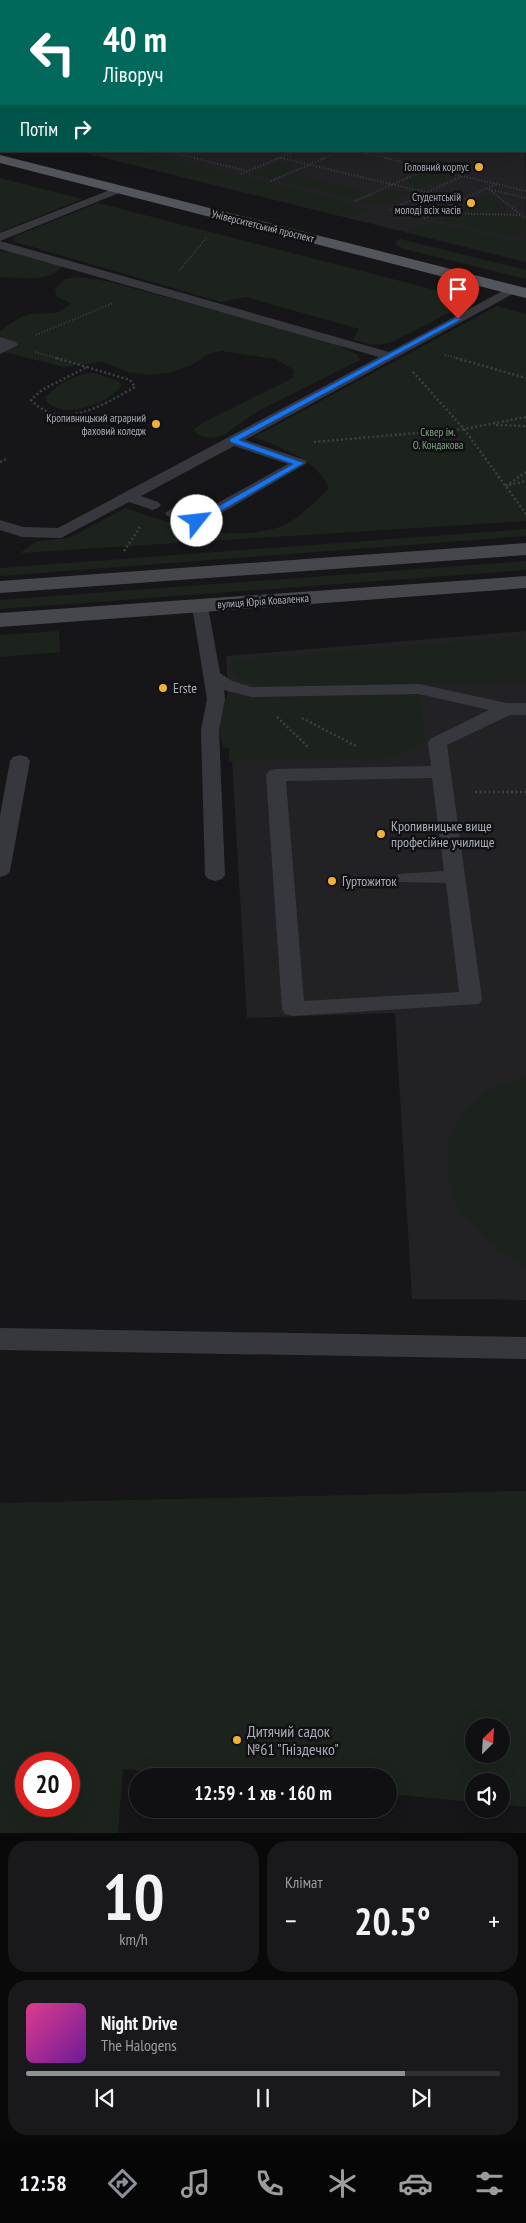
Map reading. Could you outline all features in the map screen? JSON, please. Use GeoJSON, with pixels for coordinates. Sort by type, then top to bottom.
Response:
{"type":"FeatureCollection","features":[{"type":"Feature","properties":{"kind":"main road","name":"Університетський проспект"},"geometry":{"type":"LineString","coordinates":[[0,158],[520,291]]}},
{"type":"Feature","properties":{"kind":"main road"},"geometry":{"type":"LineString","coordinates":[[0,587],[526,548]]}},
{"type":"Feature","properties":{"kind":"main road","name":"вулиця Юрія Коваленка"},"geometry":{"type":"LineString","coordinates":[[0,620],[526,582]]}},
{"type":"Feature","properties":{"kind":"lane"},"geometry":{"type":"LineString","coordinates":[[0,237],[120,189]]}},
{"type":"Feature","properties":{"kind":"lane"},"geometry":{"type":"LineString","coordinates":[[0,244],[150,288],[393,355]]}},
{"type":"Feature","properties":{"kind":"lane"},"geometry":{"type":"LineString","coordinates":[[0,525],[22,532],[62,533],[411,345],[520,291]]}},
{"type":"Feature","properties":{"kind":"lane"},"geometry":{"type":"LineString","coordinates":[[173,513],[197,521],[300,463],[232,441]]}},
{"type":"Feature","properties":{"kind":"lane"},"geometry":{"type":"LineString","coordinates":[[128,496],[153,505]]}},
{"type":"Feature","properties":{"kind":"lane"},"geometry":{"type":"LineString","coordinates":[[200,606],[216,699],[210,730],[215,874]]}},
{"type":"Feature","properties":{"kind":"lane"},"geometry":{"type":"LineString","coordinates":[[212,675],[219,682],[252,692],[419,689],[516,709]]}},
{"type":"Feature","properties":{"kind":"lane"},"geometry":{"type":"LineString","coordinates":[[441,772],[276,775],[293,1009],[471,1000],[456,877],[437,743],[516,709]]}},
{"type":"Feature","properties":{"kind":"lane"},"geometry":{"type":"LineString","coordinates":[[0,871],[20,761]]}},
{"type":"Feature","properties":{"kind":"lane"},"geometry":{"type":"LineString","coordinates":[[406,878],[456,877]]}},
{"type":"Feature","properties":{"kind":"lane"},"geometry":{"type":"LineString","coordinates":[[0,1338],[526,1348]]}},
{"type":"Feature","properties":{"kind":"path"},"geometry":{"type":"LineString","coordinates":[[169,152],[247,171]]}},
{"type":"Feature","properties":{"kind":"path"},"geometry":{"type":"LineString","coordinates":[[241,174],[294,152]]}},
{"type":"Feature","properties":{"kind":"path"},"geometry":{"type":"LineString","coordinates":[[271,181],[340,152]]}},
{"type":"Feature","properties":{"kind":"path"},"geometry":{"type":"LineString","coordinates":[[359,152],[526,191]]}},
{"type":"Feature","properties":{"kind":"path"},"geometry":{"type":"LineString","coordinates":[[280,158],[462,200]]}},
{"type":"Feature","properties":{"kind":"path"},"geometry":{"type":"LineString","coordinates":[[355,202],[429,168]]}},
{"type":"Feature","properties":{"kind":"path"},"geometry":{"type":"LineString","coordinates":[[390,210],[462,176]]}},
{"type":"Feature","properties":{"kind":"path"},"geometry":{"type":"LineString","coordinates":[[424,218],[496,184]]}},
{"type":"Feature","properties":{"kind":"path"},"geometry":{"type":"LineString","coordinates":[[488,189],[526,198]]}},
{"type":"Feature","properties":{"kind":"path"},"geometry":{"type":"LineString","coordinates":[[488,189],[526,219]]}},
{"type":"Feature","properties":{"kind":"path"},"geometry":{"type":"LineString","coordinates":[[436,213],[521,215]]}},
{"type":"Feature","properties":{"kind":"path"},"geometry":{"type":"LineString","coordinates":[[4,346],[174,277],[213,230]]}},
{"type":"Feature","properties":{"kind":"path"},"geometry":{"type":"LineString","coordinates":[[411,345],[526,378]]}},
{"type":"Feature","properties":{"kind":"path"},"geometry":{"type":"LineString","coordinates":[[4,346],[87,367],[130,380],[135,387],[91,410],[75,415],[56,415],[35,407],[31,400],[42,390],[87,367]]}},
{"type":"Feature","properties":{"kind":"path"},"geometry":{"type":"LineString","coordinates":[[393,355],[464,430],[526,514]]}},
{"type":"Feature","properties":{"kind":"path"},"geometry":{"type":"LineString","coordinates":[[309,442],[464,430],[526,417]]}},
{"type":"Feature","properties":{"kind":"path"},"geometry":{"type":"LineString","coordinates":[[490,424],[526,426]]}},
{"type":"Feature","properties":{"kind":"path"},"geometry":{"type":"LineString","coordinates":[[0,462],[8,458]]}},
{"type":"Feature","properties":{"kind":"path"},"geometry":{"type":"LineString","coordinates":[[506,486],[526,472]]}},
{"type":"Feature","properties":{"kind":"path"},"geometry":{"type":"LineString","coordinates":[[506,486],[526,481]]}},
{"type":"Feature","properties":{"kind":"path"},"geometry":{"type":"LineString","coordinates":[[252,692],[357,746]]}},
{"type":"Feature","properties":{"kind":"path"},"geometry":{"type":"LineString","coordinates":[[252,692],[335,774]]}},
{"type":"Feature","properties":{"kind":"path"},"geometry":{"type":"LineString","coordinates":[[444,793],[526,792]]}},
{"type":"Feature","properties":{"kind":"shaded area"},"geometry":{"type":"Polygon","coordinates":[[[81,152],[525,152],[526,262],[81,152]]]}},
{"type":"Feature","properties":{"kind":"shaded area","name":"Кропивницьке вище професійне училище"},"geometry":{"type":"Polygon","coordinates":[[[526,631],[526,1300],[412,1299],[395,1013],[247,1018],[226,656],[526,631]]]}},
{"type":"Feature","properties":{"kind":"green space"},"geometry":{"type":"Polygon","coordinates":[[[87,152],[139,152],[339,199],[369,210],[359,216],[340,215],[87,152]]]}},
{"type":"Feature","properties":{"kind":"green space"},"geometry":{"type":"Polygon","coordinates":[[[281,162],[293,164],[292,167],[295,169],[271,179],[251,174],[281,162]]]}},
{"type":"Feature","properties":{"kind":"green space"},"geometry":{"type":"Polygon","coordinates":[[[428,170],[449,175],[422,188],[410,185],[411,183],[406,180],[428,170]]]}},
{"type":"Feature","properties":{"kind":"green space"},"geometry":{"type":"Polygon","coordinates":[[[293,174],[370,193],[356,199],[278,180],[293,174]]]}},
{"type":"Feature","properties":{"kind":"green space"},"geometry":{"type":"Polygon","coordinates":[[[0,178],[82,199],[0,232],[0,178]]]}},
{"type":"Feature","properties":{"kind":"green space"},"geometry":{"type":"Polygon","coordinates":[[[384,190],[412,192],[382,206],[361,201],[384,190]]]}},
{"type":"Feature","properties":{"kind":"green space"},"geometry":{"type":"Polygon","coordinates":[[[489,194],[507,208],[497,213],[451,212],[480,203],[476,200],[489,194]]]}},
{"type":"Feature","properties":{"kind":"green space"},"geometry":{"type":"Polygon","coordinates":[[[98,203],[474,300],[390,343],[375,345],[353,340],[359,329],[246,297],[221,302],[12,241],[16,236],[98,203]]]}},
{"type":"Feature","properties":{"kind":"green space"},"geometry":{"type":"Polygon","coordinates":[[[446,214],[512,216],[520,218],[526,223],[526,230],[512,238],[436,219],[446,214]]]}},
{"type":"Feature","properties":{"kind":"green space"},"geometry":{"type":"Polygon","coordinates":[[[434,223],[509,240],[518,241],[526,237],[526,262],[406,232],[422,225],[434,223]]]}},
{"type":"Feature","properties":{"kind":"green space"},"geometry":{"type":"Polygon","coordinates":[[[400,239],[526,270],[526,279],[400,248],[395,243],[400,239]]]}},
{"type":"Feature","properties":{"kind":"green space"},"geometry":{"type":"Polygon","coordinates":[[[0,251],[64,262],[53,274],[45,277],[0,277],[0,251]]]}},
{"type":"Feature","properties":{"kind":"green space"},"geometry":{"type":"Polygon","coordinates":[[[79,277],[106,281],[328,341],[357,354],[360,360],[256,412],[224,435],[213,438],[200,436],[193,430],[204,422],[293,378],[294,370],[275,359],[222,351],[208,354],[192,365],[173,372],[150,375],[128,372],[102,362],[64,367],[0,351],[0,331],[24,316],[54,313],[64,308],[71,303],[57,297],[55,289],[65,279],[79,277]]]}},
{"type":"Feature","properties":{"kind":"green space","name":"Сквер ім. О. Кондакова"},"geometry":{"type":"Polygon","coordinates":[[[497,306],[526,314],[526,521],[20,553],[37,541],[69,538],[126,508],[164,521],[224,533],[265,531],[285,525],[302,514],[329,488],[315,468],[306,461],[287,450],[254,437],[497,306]]]}},
{"type":"Feature","properties":{"kind":"green space"},"geometry":{"type":"Polygon","coordinates":[[[94,373],[118,381],[122,385],[107,398],[86,407],[64,409],[54,407],[46,401],[46,397],[50,392],[62,384],[75,377],[94,373]]]}},
{"type":"Feature","properties":{"kind":"green space"},"geometry":{"type":"Polygon","coordinates":[[[526,529],[526,536],[0,576],[0,568],[526,529]]]}},
{"type":"Feature","properties":{"kind":"green space"},"geometry":{"type":"Polygon","coordinates":[[[526,561],[526,570],[0,609],[0,600],[526,561]]]}},
{"type":"Feature","properties":{"kind":"green space"},"geometry":{"type":"Polygon","coordinates":[[[59,631],[60,652],[0,657],[0,635],[59,631]]]}},
{"type":"Feature","properties":{"kind":"green space"},"geometry":{"type":"Polygon","coordinates":[[[522,636],[526,645],[526,682],[380,684],[390,695],[420,694],[425,742],[382,759],[229,761],[229,748],[223,747],[218,720],[221,708],[228,694],[256,698],[288,697],[269,687],[242,681],[235,674],[231,660],[522,636]]]}},
{"type":"Feature","properties":{"kind":"green space"},"geometry":{"type":"Polygon","coordinates":[[[526,1075],[526,1267],[486,1240],[463,1216],[447,1180],[448,1141],[461,1115],[486,1092],[526,1075]]]}},
{"type":"Feature","properties":{"kind":"green space"},"geometry":{"type":"Polygon","coordinates":[[[526,1491],[526,1807],[510,1805],[510,1773],[465,1773],[465,1801],[397,1795],[397,1768],[129,1768],[129,1770],[123,1769],[118,1833],[0,1833],[0,1503],[526,1491]]]}},
{"type":"Feature","properties":{"kind":"place","name":"Головний корпус"},"geometry":{"type":"Point","coordinates":[479,167]}},
{"type":"Feature","properties":{"kind":"place","name":"Студентській молоді всіх часів"},"geometry":{"type":"Point","coordinates":[471,203]}},
{"type":"Feature","properties":{"kind":"place","name":"Кропивницький аграрний фаховий коледж"},"geometry":{"type":"Point","coordinates":[156,424]}},
{"type":"Feature","properties":{"kind":"place","name":"Erste"},"geometry":{"type":"Point","coordinates":[163,688]}},
{"type":"Feature","properties":{"kind":"place","name":"Кропивницьке вище професійне училище"},"geometry":{"type":"Point","coordinates":[381,834]}},
{"type":"Feature","properties":{"kind":"place","name":"Гуртожиток"},"geometry":{"type":"Point","coordinates":[332,881]}},
{"type":"Feature","properties":{"kind":"place","name":"Дитячий садок №61 \"Гніздечко\""},"geometry":{"type":"Point","coordinates":[237,1740]}},
{"type":"Feature","properties":{"kind":"route"},"geometry":{"type":"LineString","coordinates":[[197,521],[300,463],[232,441],[458,319]]}}]}
